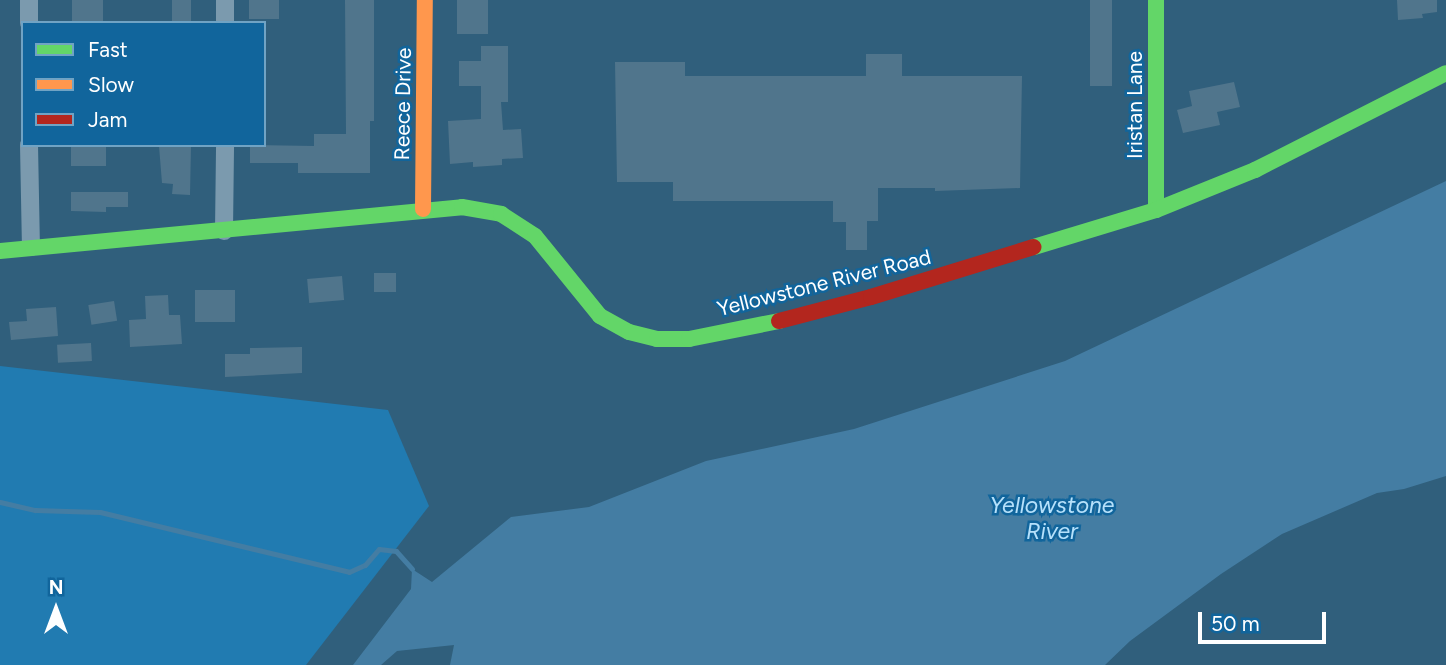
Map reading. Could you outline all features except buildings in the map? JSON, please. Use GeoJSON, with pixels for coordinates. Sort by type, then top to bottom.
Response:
{"type":"FeatureCollection","features":[{"type":"Feature","properties":{"kind":"street"},"geometry":{"type":"LineString","coordinates":[[29,0],[29,21]]}},
{"type":"Feature","properties":{"kind":"street"},"geometry":{"type":"LineString","coordinates":[[225,0],[225,21]]}},
{"type":"Feature","properties":{"kind":"street","name":"Reece Drive"},"geometry":{"type":"LineString","coordinates":[[423,209],[425,0]]}},
{"type":"Feature","properties":{"kind":"street","name":"Iristan Lane"},"geometry":{"type":"LineString","coordinates":[[1156,0],[1156,210]]}},
{"type":"Feature","properties":{"kind":"street","name":"Yellowstone River Road"},"geometry":{"type":"LineString","coordinates":[[0,251],[463,207],[501,215],[535,236],[600,316],[629,332],[657,339],[689,339],[767,324],[871,297],[1156,210],[1255,170],[1446,73]]}},
{"type":"Feature","properties":{"kind":"street"},"geometry":{"type":"LineString","coordinates":[[29,147],[31,247]]}},
{"type":"Feature","properties":{"kind":"street"},"geometry":{"type":"LineString","coordinates":[[224,231],[225,147]]}},
{"type":"Feature","properties":{"kind":"shaded area"},"geometry":{"type":"Polygon","coordinates":[[[0,366],[388,410],[429,506],[306,665],[0,665],[0,366]]]}},
{"type":"Feature","properties":{"kind":"water","name":"Yellowstone River"},"geometry":{"type":"Polygon","coordinates":[[[1446,181],[1446,476],[1404,489],[1377,493],[1282,534],[1221,574],[1130,641],[1105,665],[450,665],[454,645],[397,651],[381,665],[353,665],[411,589],[412,569],[432,582],[511,517],[589,507],[706,461],[854,429],[1065,361],[1446,181]]]}},
{"type":"Feature","properties":{"kind":"waterway"},"geometry":{"type":"LineString","coordinates":[[0,502],[35,510],[100,512],[349,572],[365,565],[379,549],[396,551],[412,569]]}},
{"type":"Feature","properties":{"kind":"traffic: fast"},"geometry":{"type":"LineString","coordinates":[[1156,0],[1156,210]]}},
{"type":"Feature","properties":{"kind":"traffic: fast"},"geometry":{"type":"LineString","coordinates":[[1034,247],[1156,210],[1255,170],[1446,73]]}},
{"type":"Feature","properties":{"kind":"traffic: fast"},"geometry":{"type":"LineString","coordinates":[[0,251],[462,207],[501,214],[535,236],[600,316],[629,332],[657,339],[689,339],[779,321]]}},
{"type":"Feature","properties":{"kind":"traffic: slow"},"geometry":{"type":"LineString","coordinates":[[423,209],[425,0]]}},
{"type":"Feature","properties":{"kind":"traffic: jam"},"geometry":{"type":"LineString","coordinates":[[779,321],[871,297],[1034,247]]}}]}
